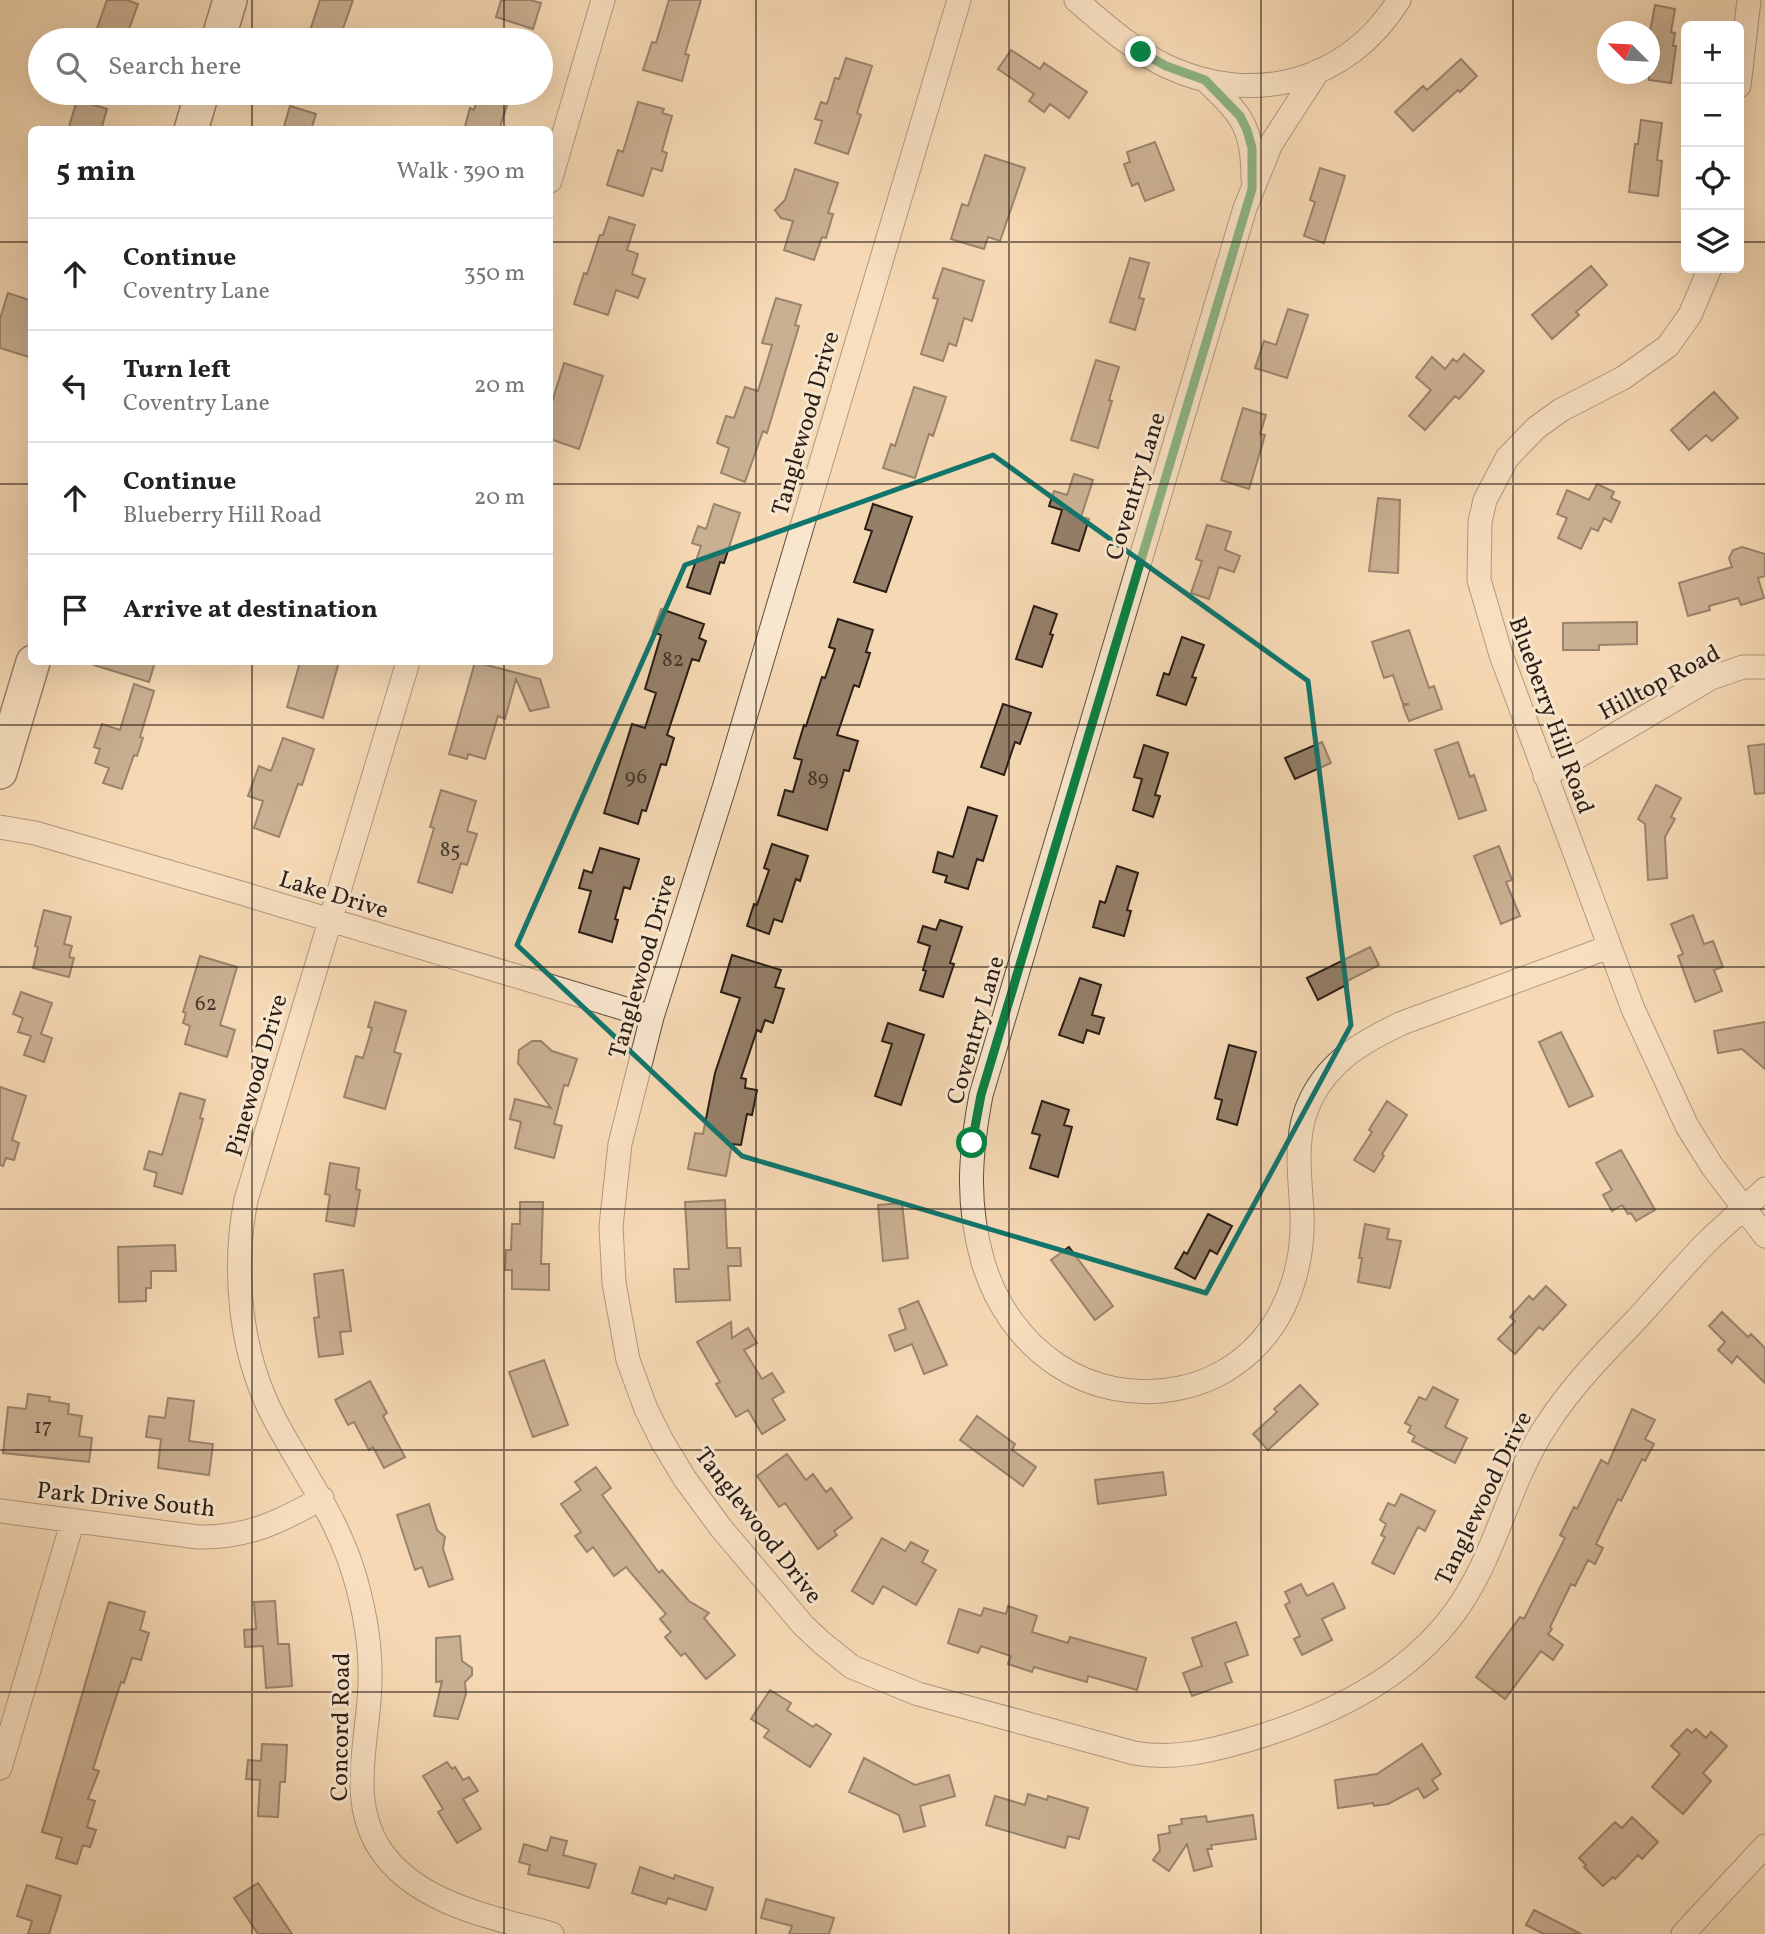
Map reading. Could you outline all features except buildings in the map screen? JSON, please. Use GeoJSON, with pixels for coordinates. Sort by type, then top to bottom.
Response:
{"type":"FeatureCollection","features":[{"type":"Feature","properties":{"kind":"main road"},"geometry":{"type":"LineString","coordinates":[[222,28],[230,0]]}},
{"type":"Feature","properties":{"kind":"main road"},"geometry":{"type":"LineString","coordinates":[[192,126],[198,105]]}},
{"type":"Feature","properties":{"kind":"main road"},"geometry":{"type":"LineString","coordinates":[[0,772],[32,665]]}},
{"type":"Feature","properties":{"kind":"street"},"geometry":{"type":"LineString","coordinates":[[553,171],[603,0]]}},
{"type":"Feature","properties":{"kind":"street","name":"Tanglewood Drive"},"geometry":{"type":"LineString","coordinates":[[959,0],[724,788],[652,1017],[620,1144],[613,1199],[611,1255],[619,1320],[632,1372],[662,1441],[685,1479],[721,1528],[803,1625],[852,1667],[918,1694],[1150,1756],[1175,1756],[1213,1750],[1271,1733],[1355,1698],[1386,1678],[1435,1636],[1462,1602],[1489,1554],[1526,1463],[1568,1395],[1711,1238],[1765,1189]]}},
{"type":"Feature","properties":{"kind":"street"},"geometry":{"type":"LineString","coordinates":[[1076,0],[1141,52],[1166,66],[1205,80],[1248,87],[1278,84],[1318,71],[1359,46],[1399,0]]}},
{"type":"Feature","properties":{"kind":"street"},"geometry":{"type":"LineString","coordinates":[[1739,84],[1749,0]]}},
{"type":"Feature","properties":{"kind":"street","name":"Coventry Lane"},"geometry":{"type":"LineString","coordinates":[[1318,71],[1271,144],[1252,189],[981,1095],[972,1143],[972,1207],[978,1244],[997,1299],[1013,1324],[1043,1355],[1072,1374],[1091,1382],[1130,1391],[1168,1390],[1201,1382],[1231,1368],[1272,1328],[1293,1282],[1302,1234],[1302,1121],[1320,1082],[1333,1065],[1373,1037],[1402,1023],[1609,947]]}},
{"type":"Feature","properties":{"kind":"street","name":"Coventry Lane"},"geometry":{"type":"LineString","coordinates":[[1205,80],[1244,121],[1252,148],[1252,189]]}},
{"type":"Feature","properties":{"kind":"street","name":"Blueberry Hill Road"},"geometry":{"type":"LineString","coordinates":[[1708,273],[1694,309],[1668,346],[1623,378],[1561,410],[1536,428],[1507,458],[1485,500],[1480,522],[1479,580],[1501,655],[1545,776],[1609,947],[1652,1052],[1687,1126],[1712,1167],[1765,1236]]}},
{"type":"Feature","properties":{"kind":"street","name":"Pinewood Drive"},"geometry":{"type":"LineString","coordinates":[[322,1498],[267,1403],[246,1335],[239,1288],[239,1254],[246,1200],[407,665]]}},
{"type":"Feature","properties":{"kind":"street","name":"Hilltop Road"},"geometry":{"type":"LineString","coordinates":[[1545,776],[1711,678],[1743,667],[1765,667]]}},
{"type":"Feature","properties":{"kind":"street","name":"Lake Drive"},"geometry":{"type":"LineString","coordinates":[[0,827],[34,833],[652,1017]]}},
{"type":"Feature","properties":{"kind":"street","name":"Park Drive South"},"geometry":{"type":"LineString","coordinates":[[0,1511],[198,1537],[218,1537],[246,1534],[270,1526],[322,1498]]}},
{"type":"Feature","properties":{"kind":"street","name":"Concord Road"},"geometry":{"type":"LineString","coordinates":[[322,1498],[346,1550],[358,1589],[366,1630],[370,1673],[362,1798],[366,1820],[374,1839],[399,1871],[426,1891],[500,1920],[552,1934]]}},
{"type":"Feature","properties":{"kind":"street"},"geometry":{"type":"LineString","coordinates":[[0,1768],[73,1520]]}},
{"type":"Feature","properties":{"kind":"street"},"geometry":{"type":"LineString","coordinates":[[1683,1934],[1765,1846]]}},
{"type":"Feature","properties":{"kind":"highlighted area"},"geometry":{"type":"Polygon","coordinates":[[[993,455],[1308,681],[1351,1025],[1206,1293],[742,1156],[517,945],[685,565],[993,455]]]}},
{"type":"Feature","properties":{"kind":"route"},"geometry":{"type":"LineString","coordinates":[[972,1143],[981,1095],[1252,189],[1252,148],[1240,116],[1205,80],[1166,66],[1141,52]]}}]}
